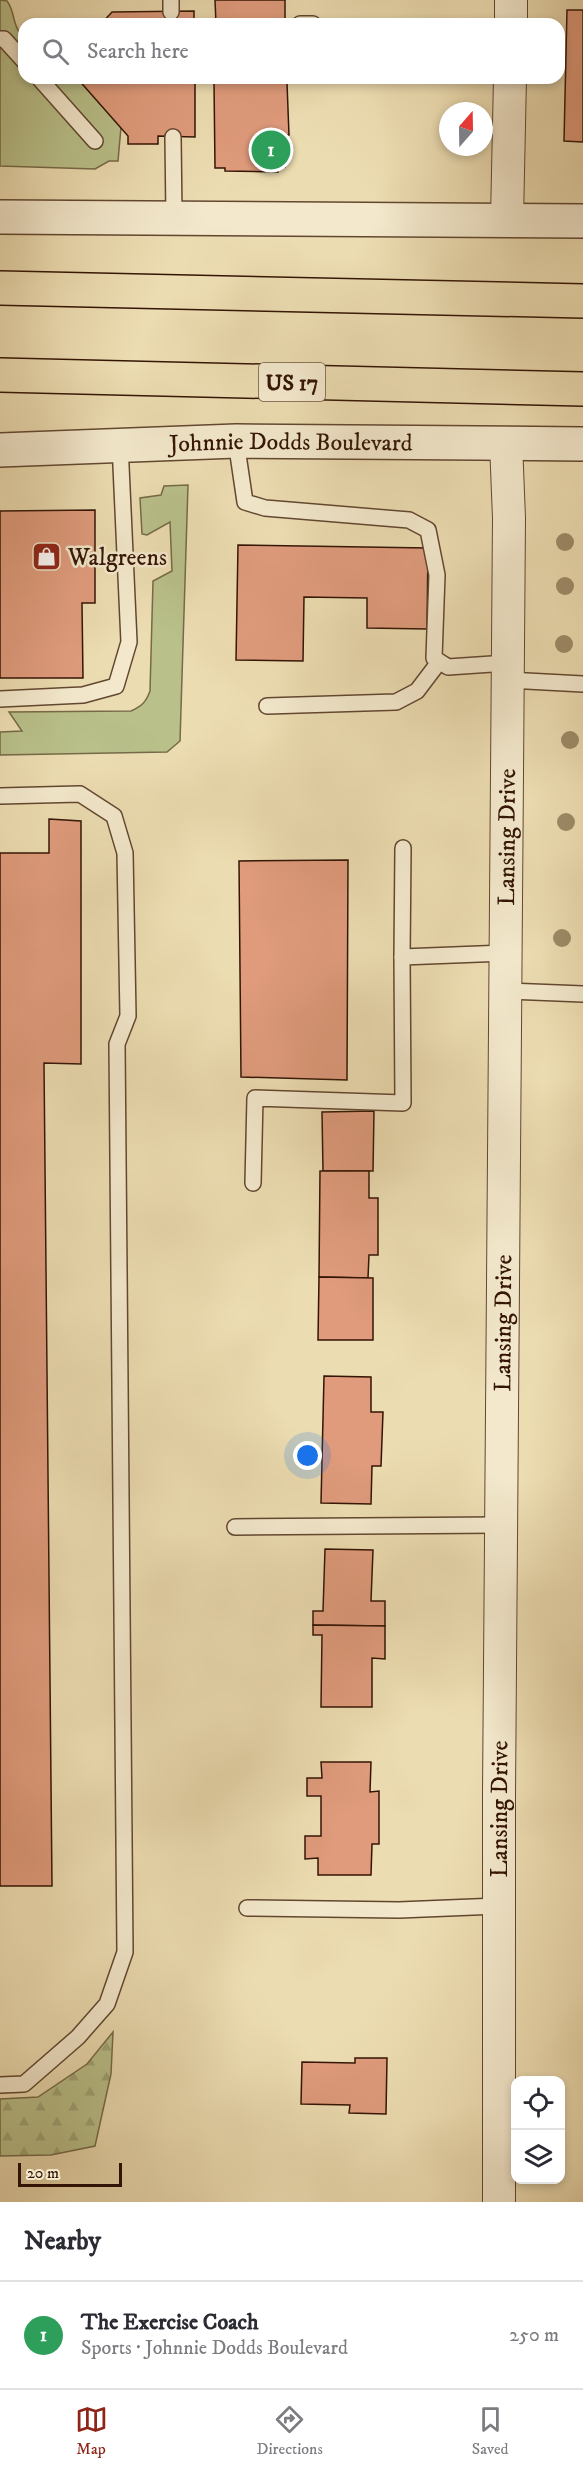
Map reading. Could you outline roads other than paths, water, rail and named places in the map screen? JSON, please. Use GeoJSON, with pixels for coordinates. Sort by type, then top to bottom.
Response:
{"type":"FeatureCollection","features":[{"type":"Feature","properties":{"kind":"highway"},"geometry":{"type":"LineString","coordinates":[[0,288],[583,300]]}},
{"type":"Feature","properties":{"kind":"highway","name":"US 17"},"geometry":{"type":"LineString","coordinates":[[0,375],[583,389]]}},
{"type":"Feature","properties":{"kind":"street"},"geometry":{"type":"LineString","coordinates":[[511,0],[511,18]]}},
{"type":"Feature","properties":{"kind":"street"},"geometry":{"type":"LineString","coordinates":[[507,219],[510,84]]}},
{"type":"Feature","properties":{"kind":"street"},"geometry":{"type":"LineString","coordinates":[[0,217],[583,220]]}},
{"type":"Feature","properties":{"kind":"street","name":"Johnnie Dodds Boulevard"},"geometry":{"type":"LineString","coordinates":[[0,450],[236,441],[583,444]]}},
{"type":"Feature","properties":{"kind":"street","name":"Lansing Drive"},"geometry":{"type":"LineString","coordinates":[[499,2202],[500,1525],[509,518],[506,443]]}},
{"type":"Feature","properties":{"kind":"lane"},"geometry":{"type":"LineString","coordinates":[[0,39],[4,39],[18,54]]}},
{"type":"Feature","properties":{"kind":"lane"},"geometry":{"type":"LineString","coordinates":[[44,84],[94,141]]}},
{"type":"Feature","properties":{"kind":"lane"},"geometry":{"type":"LineString","coordinates":[[173,137],[174,217]]}},
{"type":"Feature","properties":{"kind":"lane"},"geometry":{"type":"LineString","coordinates":[[236,441],[245,502],[264,508],[409,520],[428,530],[437,575],[434,658],[439,662],[448,668],[506,671],[583,684]]}},
{"type":"Feature","properties":{"kind":"lane"},"geometry":{"type":"LineString","coordinates":[[0,699],[83,695],[116,686],[129,642],[120,444]]}},
{"type":"Feature","properties":{"kind":"lane"},"geometry":{"type":"LineString","coordinates":[[267,706],[396,702],[417,691],[439,662]]}},
{"type":"Feature","properties":{"kind":"lane"},"geometry":{"type":"LineString","coordinates":[[0,796],[80,794],[114,816],[125,853],[128,1016],[117,1044],[125,1952],[107,2004],[78,2037],[24,2084],[0,2085]]}},
{"type":"Feature","properties":{"kind":"lane"},"geometry":{"type":"LineString","coordinates":[[253,1183],[255,1098],[403,1103],[402,848]]}},
{"type":"Feature","properties":{"kind":"lane"},"geometry":{"type":"LineString","coordinates":[[402,957],[505,952]]}},
{"type":"Feature","properties":{"kind":"lane"},"geometry":{"type":"LineString","coordinates":[[505,991],[583,994]]}},
{"type":"Feature","properties":{"kind":"lane"},"geometry":{"type":"LineString","coordinates":[[235,1527],[500,1525]]}},
{"type":"Feature","properties":{"kind":"lane"},"geometry":{"type":"LineString","coordinates":[[247,1908],[399,1910],[498,1906]]}},
{"type":"Feature","properties":{"kind":"place","name":"The Exercise Coach"},"geometry":{"type":"Point","coordinates":[271,150]}},
{"type":"Feature","properties":{"kind":"place","name":"Walgreens"},"geometry":{"type":"Point","coordinates":[47,557]}}]}
